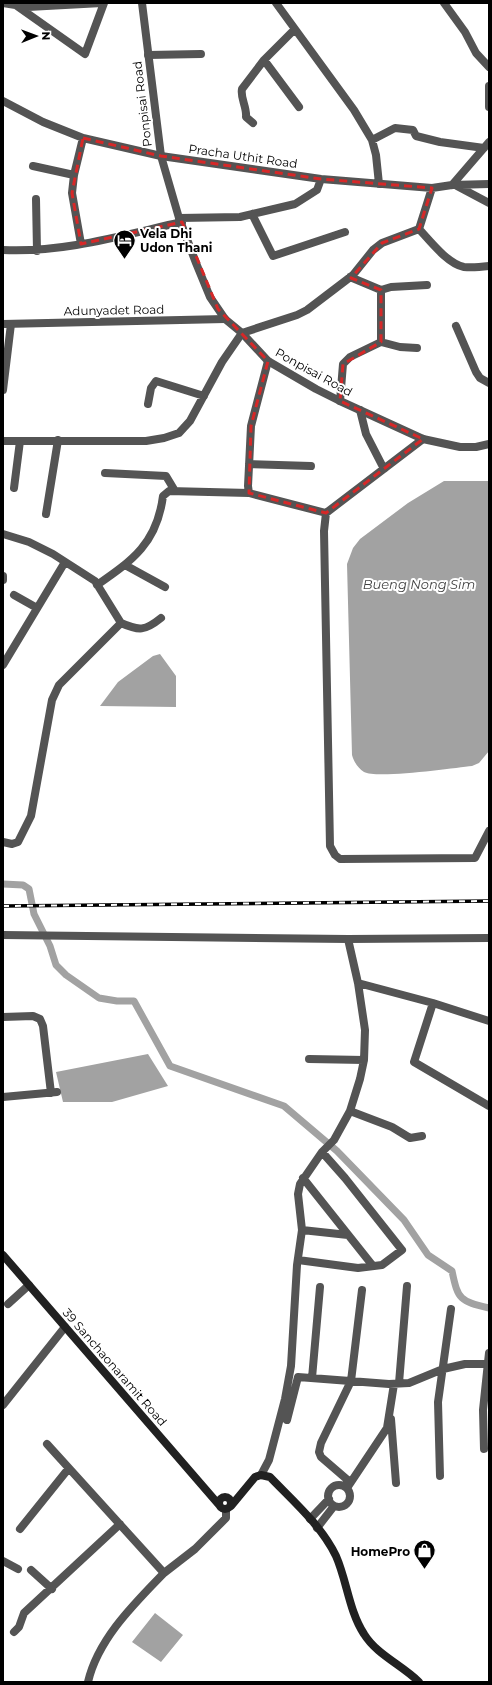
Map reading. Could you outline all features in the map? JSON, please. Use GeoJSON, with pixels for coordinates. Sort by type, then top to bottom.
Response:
{"type":"FeatureCollection","features":[{"type":"Feature","properties":{"kind":"main road","name":"39 Sanchaonaramit Road"},"geometry":{"type":"LineString","coordinates":[[3,1255],[210,1495],[225,1503]]}},
{"type":"Feature","properties":{"kind":"main road"},"geometry":{"type":"LineString","coordinates":[[225,1503],[241,1492],[255,1477],[261,1475],[270,1477],[310,1519],[336,1556],[354,1613],[364,1634],[383,1654],[419,1682]]}},
{"type":"Feature","properties":{"kind":"street"},"geometry":{"type":"LineString","coordinates":[[3,3],[17,6],[103,3],[84,54],[17,6]]}},
{"type":"Feature","properties":{"kind":"street","name":"Ponpisai Road"},"geometry":{"type":"LineString","coordinates":[[142,3],[161,156],[180,220],[210,297],[225,319],[242,333],[268,361],[340,401],[423,439],[450,447],[476,447],[489,444]]}},
{"type":"Feature","properties":{"kind":"street"},"geometry":{"type":"LineString","coordinates":[[276,3],[354,110],[372,140],[376,155],[379,184]]}},
{"type":"Feature","properties":{"kind":"street"},"geometry":{"type":"LineString","coordinates":[[444,3],[465,32],[476,53],[489,67]]}},
{"type":"Feature","properties":{"kind":"street"},"geometry":{"type":"LineString","coordinates":[[253,123],[246,117],[247,108],[241,91],[264,60],[294,29]]}},
{"type":"Feature","properties":{"kind":"street"},"geometry":{"type":"LineString","coordinates":[[148,55],[201,54]]}},
{"type":"Feature","properties":{"kind":"street"},"geometry":{"type":"LineString","coordinates":[[264,60],[300,107]]}},
{"type":"Feature","properties":{"kind":"street"},"geometry":{"type":"LineString","coordinates":[[489,86],[489,106]]}},
{"type":"Feature","properties":{"kind":"street","name":"Pracha Uthit Road"},"geometry":{"type":"LineString","coordinates":[[3,101],[43,122],[83,138],[161,156],[321,179],[379,184],[432,188],[454,185],[489,184]]}},
{"type":"Feature","properties":{"kind":"street"},"geometry":{"type":"LineString","coordinates":[[372,140],[395,128],[413,130],[416,136],[440,142],[487,145]]}},
{"type":"Feature","properties":{"kind":"street"},"geometry":{"type":"LineString","coordinates":[[81,244],[72,193],[74,175],[83,138]]}},
{"type":"Feature","properties":{"kind":"street"},"geometry":{"type":"LineString","coordinates":[[487,145],[454,185],[489,202]]}},
{"type":"Feature","properties":{"kind":"street"},"geometry":{"type":"LineString","coordinates":[[33,166],[74,175]]}},
{"type":"Feature","properties":{"kind":"street"},"geometry":{"type":"LineString","coordinates":[[3,250],[37,251],[81,244],[180,220],[240,217],[295,204],[317,190],[321,179]]}},
{"type":"Feature","properties":{"kind":"street"},"geometry":{"type":"LineString","coordinates":[[419,229],[432,188]]}},
{"type":"Feature","properties":{"kind":"street"},"geometry":{"type":"LineString","coordinates":[[36,199],[37,251]]}},
{"type":"Feature","properties":{"kind":"street"},"geometry":{"type":"LineString","coordinates":[[252,214],[274,256],[345,232]]}},
{"type":"Feature","properties":{"kind":"street"},"geometry":{"type":"LineString","coordinates":[[419,229],[439,251],[456,264],[463,267],[473,268],[489,266]]}},
{"type":"Feature","properties":{"kind":"street"},"geometry":{"type":"LineString","coordinates":[[3,441],[146,441],[164,438],[179,432],[190,422],[222,362],[242,333],[298,315],[307,310],[350,277],[382,242],[419,229]]}},
{"type":"Feature","properties":{"kind":"street"},"geometry":{"type":"LineString","coordinates":[[350,277],[381,290],[391,286],[427,285]]}},
{"type":"Feature","properties":{"kind":"street"},"geometry":{"type":"LineString","coordinates":[[381,290],[381,342]]}},
{"type":"Feature","properties":{"kind":"street","name":"Adunyadet Road"},"geometry":{"type":"LineString","coordinates":[[7,324],[225,319]]}},
{"type":"Feature","properties":{"kind":"street"},"geometry":{"type":"LineString","coordinates":[[3,390],[7,324]]}},
{"type":"Feature","properties":{"kind":"street"},"geometry":{"type":"LineString","coordinates":[[456,326],[476,372],[480,378],[489,383]]}},
{"type":"Feature","properties":{"kind":"street"},"geometry":{"type":"LineString","coordinates":[[340,401],[343,364],[350,357],[381,342],[400,347],[417,348]]}},
{"type":"Feature","properties":{"kind":"street"},"geometry":{"type":"LineString","coordinates":[[249,493],[248,486],[251,426],[268,361]]}},
{"type":"Feature","properties":{"kind":"street"},"geometry":{"type":"LineString","coordinates":[[148,404],[151,388],[156,381],[204,396]]}},
{"type":"Feature","properties":{"kind":"street"},"geometry":{"type":"LineString","coordinates":[[360,410],[366,434],[384,469]]}},
{"type":"Feature","properties":{"kind":"street"},"geometry":{"type":"LineString","coordinates":[[423,439],[326,513],[324,531],[330,846],[335,855],[340,859],[475,858],[489,831]]}},
{"type":"Feature","properties":{"kind":"street"},"geometry":{"type":"LineString","coordinates":[[46,514],[58,440]]}},
{"type":"Feature","properties":{"kind":"street"},"geometry":{"type":"LineString","coordinates":[[14,488],[20,441]]}},
{"type":"Feature","properties":{"kind":"street"},"geometry":{"type":"LineString","coordinates":[[249,464],[311,466]]}},
{"type":"Feature","properties":{"kind":"street"},"geometry":{"type":"LineString","coordinates":[[105,473],[166,476],[175,491]]}},
{"type":"Feature","properties":{"kind":"street"},"geometry":{"type":"LineString","coordinates":[[98,585],[125,565],[145,545],[156,525],[161,511],[163,496],[170,491],[249,493],[326,513]]}},
{"type":"Feature","properties":{"kind":"street"},"geometry":{"type":"LineString","coordinates":[[3,534],[29,542],[95,581],[121,623],[133,628],[141,629],[149,626],[161,618]]}},
{"type":"Feature","properties":{"kind":"street"},"geometry":{"type":"LineString","coordinates":[[3,665],[65,562]]}},
{"type":"Feature","properties":{"kind":"street"},"geometry":{"type":"LineString","coordinates":[[125,565],[165,587]]}},
{"type":"Feature","properties":{"kind":"street"},"geometry":{"type":"LineString","coordinates":[[14,595],[37,608]]}},
{"type":"Feature","properties":{"kind":"street"},"geometry":{"type":"LineString","coordinates":[[3,842],[12,844],[18,842],[32,816],[52,700],[59,685],[121,623]]}},
{"type":"Feature","properties":{"kind":"street"},"geometry":{"type":"LineString","coordinates":[[3,935],[58,937],[348,939],[489,938]]}},
{"type":"Feature","properties":{"kind":"street"},"geometry":{"type":"LineString","coordinates":[[261,1475],[268,1460],[285,1399],[291,1366],[298,1260],[302,1230],[298,1194],[303,1178],[323,1151],[332,1142],[350,1111],[364,1060],[364,1014],[348,939]]}},
{"type":"Feature","properties":{"kind":"street"},"geometry":{"type":"LineString","coordinates":[[358,983],[433,1003],[489,1021]]}},
{"type":"Feature","properties":{"kind":"street"},"geometry":{"type":"LineString","coordinates":[[433,1003],[414,1062],[489,1106]]}},
{"type":"Feature","properties":{"kind":"street"},"geometry":{"type":"LineString","coordinates":[[3,1017],[33,1016],[40,1019],[43,1026],[54,1092],[3,1097]]}},
{"type":"Feature","properties":{"kind":"street"},"geometry":{"type":"LineString","coordinates":[[309,1059],[364,1060]]}},
{"type":"Feature","properties":{"kind":"street"},"geometry":{"type":"LineString","coordinates":[[350,1111],[392,1127],[410,1138],[422,1136]]}},
{"type":"Feature","properties":{"kind":"street"},"geometry":{"type":"LineString","coordinates":[[298,1260],[358,1268],[382,1265],[402,1250],[323,1151]]}},
{"type":"Feature","properties":{"kind":"street"},"geometry":{"type":"LineString","coordinates":[[303,1178],[373,1266]]}},
{"type":"Feature","properties":{"kind":"street"},"geometry":{"type":"LineString","coordinates":[[302,1230],[348,1235]]}},
{"type":"Feature","properties":{"kind":"street"},"geometry":{"type":"LineString","coordinates":[[8,1304],[29,1285]]}},
{"type":"Feature","properties":{"kind":"street"},"geometry":{"type":"LineString","coordinates":[[349,1485],[334,1486],[329,1492],[329,1499],[334,1506],[341,1507],[348,1502],[350,1496],[349,1485],[387,1428],[397,1383],[407,1286]]}},
{"type":"Feature","properties":{"kind":"street"},"geometry":{"type":"LineString","coordinates":[[312,1378],[320,1287]]}},
{"type":"Feature","properties":{"kind":"street"},"geometry":{"type":"LineString","coordinates":[[349,1485],[320,1457],[319,1452],[321,1443],[351,1381],[362,1290]]}},
{"type":"Feature","properties":{"kind":"street"},"geometry":{"type":"LineString","coordinates":[[440,1476],[438,1402],[451,1308]]}},
{"type":"Feature","properties":{"kind":"street"},"geometry":{"type":"LineString","coordinates":[[3,1405],[65,1327]]}},
{"type":"Feature","properties":{"kind":"street"},"geometry":{"type":"LineString","coordinates":[[484,1449],[483,1410],[489,1353]]}},
{"type":"Feature","properties":{"kind":"street"},"geometry":{"type":"LineString","coordinates":[[288,1420],[298,1377],[408,1383],[443,1369],[465,1364],[488,1364]]}},
{"type":"Feature","properties":{"kind":"street"},"geometry":{"type":"LineString","coordinates":[[390,1411],[395,1454],[396,1483]]}},
{"type":"Feature","properties":{"kind":"street"},"geometry":{"type":"LineString","coordinates":[[47,1444],[164,1573]]}},
{"type":"Feature","properties":{"kind":"street"},"geometry":{"type":"LineString","coordinates":[[20,1530],[69,1468]]}},
{"type":"Feature","properties":{"kind":"street"},"geometry":{"type":"LineString","coordinates":[[310,1519],[329,1499]]}},
{"type":"Feature","properties":{"kind":"street"},"geometry":{"type":"LineString","coordinates":[[88,1682],[100,1651],[137,1601],[164,1573],[195,1549],[226,1518],[225,1503]]}},
{"type":"Feature","properties":{"kind":"street"},"geometry":{"type":"LineString","coordinates":[[317,1528],[334,1506]]}},
{"type":"Feature","properties":{"kind":"street"},"geometry":{"type":"LineString","coordinates":[[14,1632],[19,1627],[24,1613],[52,1589],[120,1524]]}},
{"type":"Feature","properties":{"kind":"street"},"geometry":{"type":"LineString","coordinates":[[3,1561],[18,1569]]}},
{"type":"Feature","properties":{"kind":"street"},"geometry":{"type":"LineString","coordinates":[[32,1570],[52,1589]]}},
{"type":"Feature","properties":{"kind":"highlighted area"},"geometry":{"type":"Polygon","coordinates":[[[83,138],[161,156],[321,179],[432,188],[419,229],[382,243],[351,278],[381,290],[381,342],[343,364],[340,401],[423,439],[326,513],[249,493],[251,426],[268,361],[218,309],[182,222],[81,244],[72,193],[83,138]]]}},
{"type":"Feature","properties":{"kind":"water","name":"Bueng Nong Sim"},"geometry":{"type":"Polygon","coordinates":[[[444,481],[489,481],[489,751],[479,763],[472,766],[399,774],[372,774],[364,772],[356,765],[352,755],[347,564],[353,548],[360,539],[408,503],[444,481]]]}},
{"type":"Feature","properties":{"kind":"water"},"geometry":{"type":"Polygon","coordinates":[[[160,654],[176,676],[176,707],[100,706],[118,682],[153,656],[160,654]]]}},
{"type":"Feature","properties":{"kind":"water"},"geometry":{"type":"Polygon","coordinates":[[[148,1054],[168,1086],[112,1102],[63,1102],[56,1072],[148,1054]]]}},
{"type":"Feature","properties":{"kind":"water"},"geometry":{"type":"Polygon","coordinates":[[[155,1613],[183,1635],[161,1662],[132,1642],[155,1613]]]}},
{"type":"Feature","properties":{"kind":"waterway"},"geometry":{"type":"LineString","coordinates":[[3,884],[23,885],[29,889],[34,914],[50,946],[56,965],[66,975],[99,998],[117,1001],[134,1001],[170,1066],[284,1106],[337,1151],[404,1220],[428,1255],[452,1271],[456,1288],[462,1298],[466,1301],[489,1308]]}},
{"type":"Feature","properties":{"kind":"railway"},"geometry":{"type":"LineString","coordinates":[[3,906],[489,901]]}},
{"type":"Feature","properties":{"kind":"place","name":"Vela Dhi Udon Thani"},"geometry":{"type":"Point","coordinates":[124,260]}},
{"type":"Feature","properties":{"kind":"place","name":"HomePro"},"geometry":{"type":"Point","coordinates":[425,1570]}}]}
